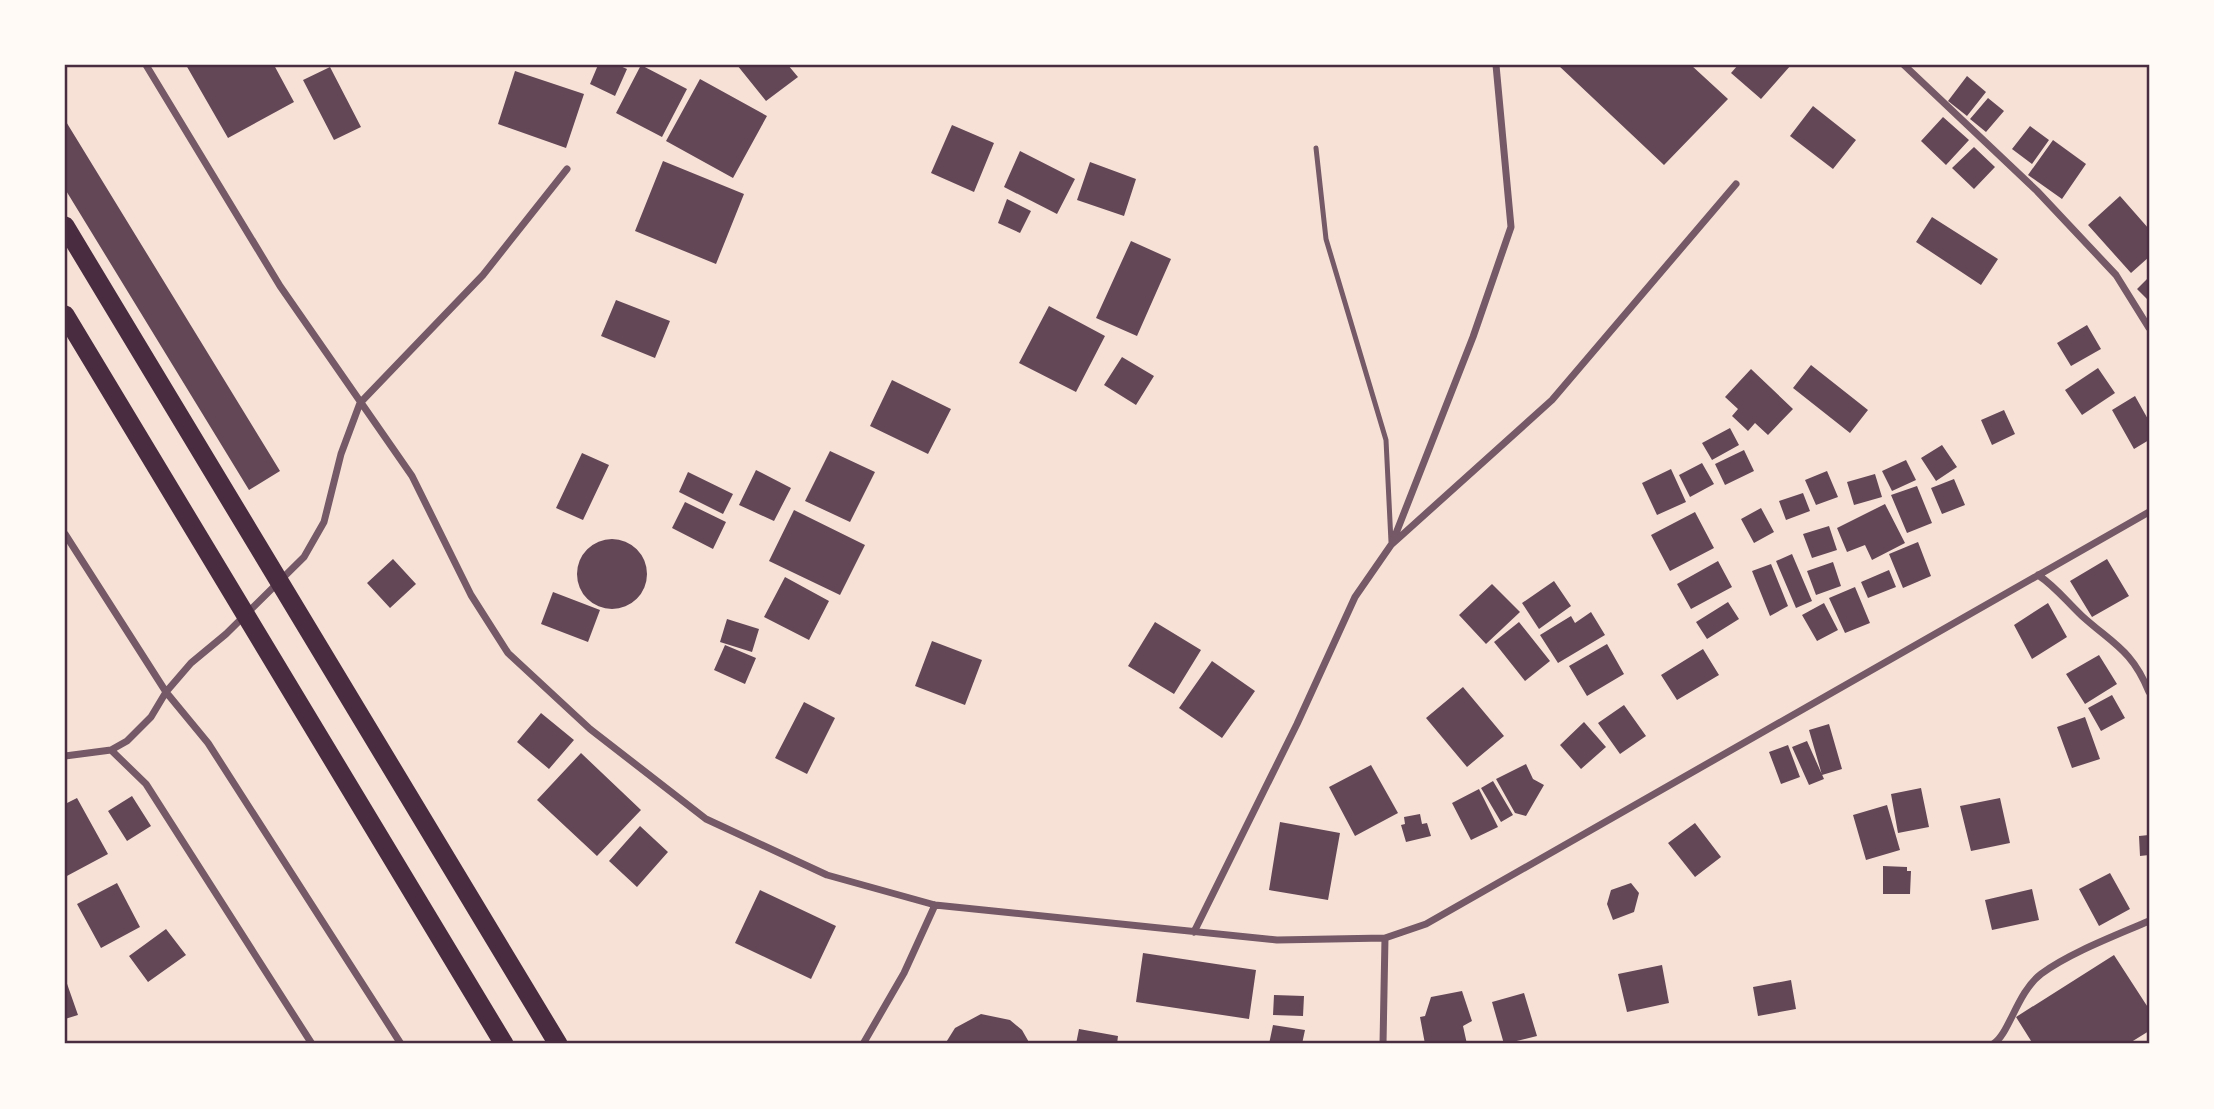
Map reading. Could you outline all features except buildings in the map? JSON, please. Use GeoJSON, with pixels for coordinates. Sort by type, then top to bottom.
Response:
{"type":"FeatureCollection","features":[{"type":"Feature","properties":{"kind":"highway"},"geometry":{"type":"LineString","coordinates":[[65,226],[558,1044]]}},
{"type":"Feature","properties":{"kind":"highway"},"geometry":{"type":"LineString","coordinates":[[65,315],[503,1044]]}},
{"type":"Feature","properties":{"kind":"street"},"geometry":{"type":"LineString","coordinates":[[146,65],[280,286],[412,476],[471,595],[508,653],[590,729],[706,818],[827,875],[934,905],[1277,940],[1385,938],[1426,924],[2149,512]]}},
{"type":"Feature","properties":{"kind":"street"},"geometry":{"type":"LineString","coordinates":[[1391,545],[1472,337],[1511,227],[1496,65]]}},
{"type":"Feature","properties":{"kind":"street"},"geometry":{"type":"LineString","coordinates":[[1904,65],[2037,191],[2116,275],[2149,328]]}},
{"type":"Feature","properties":{"kind":"street"},"geometry":{"type":"LineString","coordinates":[[65,756],[111,750],[127,741],[151,717],[166,692],[191,663],[226,634],[304,557],[324,522],[341,454],[360,403],[483,275],[567,169]]}},
{"type":"Feature","properties":{"kind":"street"},"geometry":{"type":"LineString","coordinates":[[1194,932],[1297,724],[1354,597],[1391,545],[1552,400],[1736,184]]}},
{"type":"Feature","properties":{"kind":"street"},"geometry":{"type":"LineString","coordinates":[[65,534],[166,692],[208,743],[401,1044]]}},
{"type":"Feature","properties":{"kind":"street"},"geometry":{"type":"LineString","coordinates":[[2038,575],[2057,587],[2081,615],[2108,634],[2124,650],[2139,667],[2149,692]]}},
{"type":"Feature","properties":{"kind":"street"},"geometry":{"type":"LineString","coordinates":[[111,750],[146,784],[312,1044]]}},
{"type":"Feature","properties":{"kind":"street"},"geometry":{"type":"LineString","coordinates":[[863,1044],[904,973],[934,905]]}},
{"type":"Feature","properties":{"kind":"street"},"geometry":{"type":"LineString","coordinates":[[1993,1044],[2001,1040],[2018,999],[2041,974],[2149,921]]}},
{"type":"Feature","properties":{"kind":"street"},"geometry":{"type":"LineString","coordinates":[[1383,1044],[1385,938]]}},
{"type":"Feature","properties":{"kind":"lane"},"geometry":{"type":"LineString","coordinates":[[1316,148],[1326,239],[1386,440],[1391,545]]}}]}
